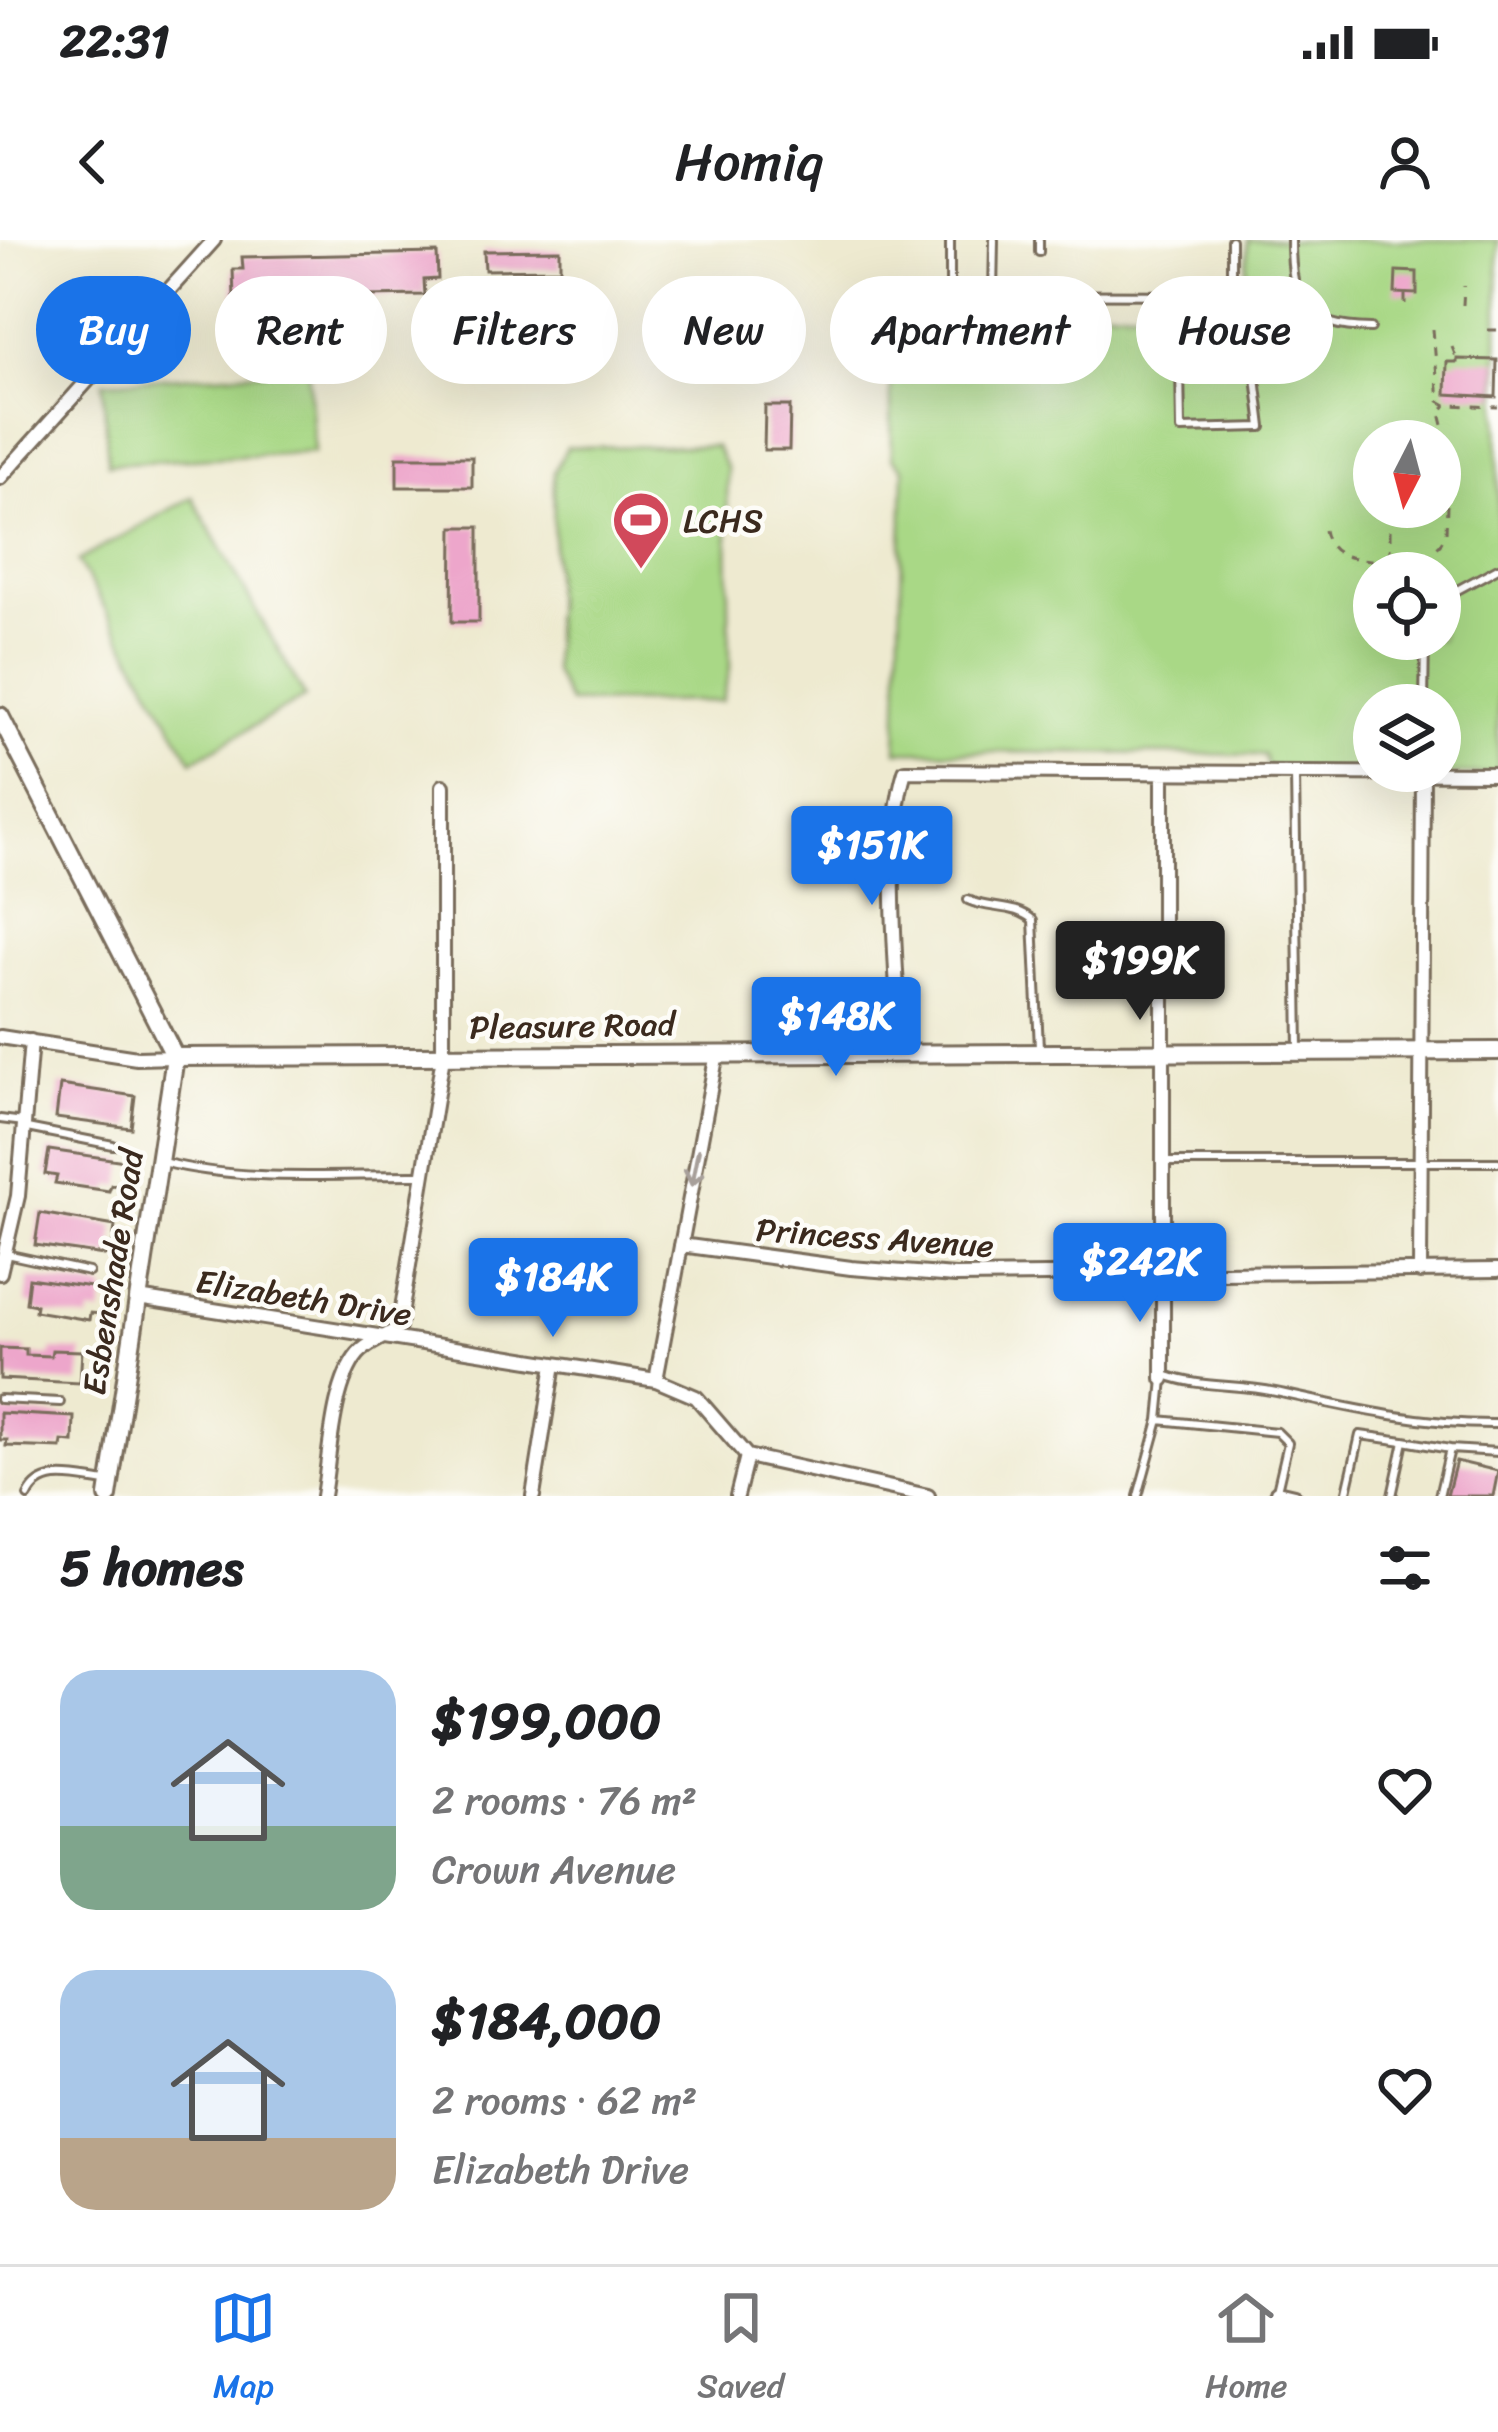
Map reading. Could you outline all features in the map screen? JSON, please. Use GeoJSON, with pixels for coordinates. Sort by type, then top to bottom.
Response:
{"type":"FeatureCollection","features":[{"type":"Feature","properties":{"kind":"street"},"geometry":{"type":"LineString","coordinates":[[0,478],[214,240]]}},
{"type":"Feature","properties":{"kind":"street"},"geometry":{"type":"LineString","coordinates":[[0,716],[8,748],[175,1057],[137,1058],[0,1036]]}},
{"type":"Feature","properties":{"kind":"street"},"geometry":{"type":"LineString","coordinates":[[900,1052],[894,844],[897,798],[905,771],[1353,772]]}},
{"type":"Feature","properties":{"kind":"street"},"geometry":{"type":"LineString","coordinates":[[1461,772],[1498,773]]}},
{"type":"Feature","properties":{"kind":"street"},"geometry":{"type":"LineString","coordinates":[[1163,774],[1163,1377]]}},
{"type":"Feature","properties":{"kind":"street"},"geometry":{"type":"LineString","coordinates":[[323,1496],[345,1379],[358,1354],[399,1328],[443,1056],[443,786]]}},
{"type":"Feature","properties":{"kind":"street"},"geometry":{"type":"LineString","coordinates":[[1420,1271],[1423,792]]}},
{"type":"Feature","properties":{"kind":"street"},"geometry":{"type":"LineString","coordinates":[[0,1273],[18,1196],[31,1041]]}},
{"type":"Feature","properties":{"kind":"street","name":"Pleasure Road"},"geometry":{"type":"LineString","coordinates":[[175,1057],[1498,1051]]}},
{"type":"Feature","properties":{"kind":"street"},"geometry":{"type":"LineString","coordinates":[[656,1380],[717,1053]]}},
{"type":"Feature","properties":{"kind":"street","name":"Esbenshade Road"},"geometry":{"type":"LineString","coordinates":[[109,1489],[175,1057]]}},
{"type":"Feature","properties":{"kind":"street","name":"Princess Avenue"},"geometry":{"type":"LineString","coordinates":[[681,1245],[851,1268],[955,1276],[1498,1270]]}},
{"type":"Feature","properties":{"kind":"street","name":"Elizabeth Drive"},"geometry":{"type":"LineString","coordinates":[[138,1298],[677,1385],[696,1397],[747,1456]]}},
{"type":"Feature","properties":{"kind":"street"},"geometry":{"type":"LineString","coordinates":[[533,1496],[554,1364]]}},
{"type":"Feature","properties":{"kind":"street"},"geometry":{"type":"LineString","coordinates":[[737,1496],[747,1456],[928,1496]]}},
{"type":"Feature","properties":{"kind":"street"},"geometry":{"type":"LineString","coordinates":[[1276,1494],[1294,1496]]}},
{"type":"Feature","properties":{"kind":"lane"},"geometry":{"type":"LineString","coordinates":[[950,240],[950,276]]}},
{"type":"Feature","properties":{"kind":"lane"},"geometry":{"type":"LineString","coordinates":[[993,276],[994,240]]}},
{"type":"Feature","properties":{"kind":"lane"},"geometry":{"type":"LineString","coordinates":[[1039,240],[1039,252]]}},
{"type":"Feature","properties":{"kind":"lane"},"geometry":{"type":"LineString","coordinates":[[1112,294],[1231,295],[1231,240]]}},
{"type":"Feature","properties":{"kind":"lane"},"geometry":{"type":"LineString","coordinates":[[1291,240],[1293,276]]}},
{"type":"Feature","properties":{"kind":"lane"},"geometry":{"type":"LineString","coordinates":[[1333,326],[1371,328]]}},
{"type":"Feature","properties":{"kind":"lane"},"geometry":{"type":"LineString","coordinates":[[1254,361],[1262,427],[1181,429],[1180,364],[1254,361]]}},
{"type":"Feature","properties":{"kind":"lane"},"geometry":{"type":"LineString","coordinates":[[1461,588],[1498,568]]}},
{"type":"Feature","properties":{"kind":"lane"},"geometry":{"type":"LineString","coordinates":[[1295,773],[1300,1052]]}},
{"type":"Feature","properties":{"kind":"lane"},"geometry":{"type":"LineString","coordinates":[[968,900],[985,908],[1016,909],[1033,920],[1039,1052]]}},
{"type":"Feature","properties":{"kind":"lane"},"geometry":{"type":"LineString","coordinates":[[0,1119],[112,1144]]}},
{"type":"Feature","properties":{"kind":"lane"},"geometry":{"type":"LineString","coordinates":[[159,1161],[201,1172],[259,1176],[424,1175]]}},
{"type":"Feature","properties":{"kind":"lane"},"geometry":{"type":"LineString","coordinates":[[1165,1162],[1498,1162]]}},
{"type":"Feature","properties":{"kind":"lane"},"geometry":{"type":"LineString","coordinates":[[7,1254],[89,1272]]}},
{"type":"Feature","properties":{"kind":"lane"},"geometry":{"type":"LineString","coordinates":[[1138,1496],[1159,1420],[1163,1377],[1213,1388],[1274,1391],[1330,1407],[1498,1424]]}},
{"type":"Feature","properties":{"kind":"lane"},"geometry":{"type":"LineString","coordinates":[[0,1399],[61,1402]]}},
{"type":"Feature","properties":{"kind":"lane"},"geometry":{"type":"LineString","coordinates":[[1159,1420],[1277,1432],[1288,1443],[1276,1494]]}},
{"type":"Feature","properties":{"kind":"lane"},"geometry":{"type":"LineString","coordinates":[[1346,1496],[1360,1435],[1498,1452]]}},
{"type":"Feature","properties":{"kind":"lane"},"geometry":{"type":"LineString","coordinates":[[1392,1496],[1404,1441]]}},
{"type":"Feature","properties":{"kind":"lane"},"geometry":{"type":"LineString","coordinates":[[1438,1496],[1450,1449]]}},
{"type":"Feature","properties":{"kind":"lane"},"geometry":{"type":"LineString","coordinates":[[28,1496],[36,1482],[46,1477],[109,1489]]}},
{"type":"Feature","properties":{"kind":"path"},"geometry":{"type":"LineString","coordinates":[[1463,305],[1464,286]]}},
{"type":"Feature","properties":{"kind":"path"},"geometry":{"type":"LineString","coordinates":[[1405,304],[1406,293]]}},
{"type":"Feature","properties":{"kind":"path"},"geometry":{"type":"LineString","coordinates":[[1433,329],[1439,401],[1498,407]]}},
{"type":"Feature","properties":{"kind":"path"},"geometry":{"type":"LineString","coordinates":[[1488,330],[1498,330]]}},
{"type":"Feature","properties":{"kind":"path"},"geometry":{"type":"LineString","coordinates":[[1452,347],[1457,359]]}},
{"type":"Feature","properties":{"kind":"path"},"geometry":{"type":"LineString","coordinates":[[1437,386],[1446,387]]}},
{"type":"Feature","properties":{"kind":"path"},"geometry":{"type":"LineString","coordinates":[[1431,552],[1445,537],[1449,448],[1440,413],[1446,405]]}},
{"type":"Feature","properties":{"kind":"path"},"geometry":{"type":"LineString","coordinates":[[1324,530],[1329,546],[1341,556],[1353,557]]}},
{"type":"Feature","properties":{"kind":"path"},"geometry":{"type":"LineString","coordinates":[[1390,530],[1390,552]]}},
{"type":"Feature","properties":{"kind":"green space"},"geometry":{"type":"Polygon","coordinates":[[[1248,240],[1498,240],[1498,774],[1461,774],[1461,684],[1353,684],[1353,773],[1269,773],[1264,755],[897,751],[904,469],[892,458],[891,384],[1112,384],[1112,310],[1136,310],[1136,384],[1333,384],[1333,276],[1246,276],[1248,240]]]}},
{"type":"Feature","properties":{"kind":"green space"},"geometry":{"type":"Polygon","coordinates":[[[215,375],[215,384],[309,384],[314,452],[108,464],[103,384],[191,384],[191,376],[215,375]]]}},
{"type":"Feature","properties":{"kind":"green space","name":"LCHS"},"geometry":{"type":"Polygon","coordinates":[[[715,446],[727,469],[730,669],[722,701],[569,703],[553,671],[554,472],[567,447],[715,446]]]}},
{"type":"Feature","properties":{"kind":"green space"},"geometry":{"type":"Polygon","coordinates":[[[192,497],[305,697],[192,761],[78,561],[192,497]]]}},
{"type":"Feature","properties":{"kind":"building"},"geometry":{"type":"Polygon","coordinates":[[[560,250],[560,269],[485,270],[484,251],[560,250]]]}},
{"type":"Feature","properties":{"kind":"building"},"geometry":{"type":"Polygon","coordinates":[[[437,253],[438,276],[411,276],[411,295],[387,296],[387,276],[233,276],[233,269],[243,269],[242,257],[437,253]]]}},
{"type":"Feature","properties":{"kind":"building"},"geometry":{"type":"Polygon","coordinates":[[[1396,271],[1417,272],[1417,294],[1395,293],[1396,271]]]}},
{"type":"Feature","properties":{"kind":"building"},"geometry":{"type":"Polygon","coordinates":[[[1497,360],[1496,397],[1446,394],[1447,362],[1497,360]]]}},
{"type":"Feature","properties":{"kind":"building"},"geometry":{"type":"Polygon","coordinates":[[[765,406],[790,406],[789,450],[764,450],[765,406]]]}},
{"type":"Feature","properties":{"kind":"building"},"geometry":{"type":"Polygon","coordinates":[[[397,457],[472,457],[472,487],[397,487],[397,457]]]}},
{"type":"Feature","properties":{"kind":"building"},"geometry":{"type":"Polygon","coordinates":[[[453,527],[479,527],[479,622],[452,622],[453,527]]]}},
{"type":"Feature","properties":{"kind":"building"},"geometry":{"type":"Polygon","coordinates":[[[60,1085],[135,1096],[131,1128],[56,1118],[60,1085]]]}},
{"type":"Feature","properties":{"kind":"building"},"geometry":{"type":"Polygon","coordinates":[[[49,1150],[125,1161],[121,1186],[111,1185],[109,1191],[55,1183],[57,1176],[45,1174],[49,1150]]]}},
{"type":"Feature","properties":{"kind":"building"},"geometry":{"type":"Polygon","coordinates":[[[40,1213],[115,1226],[111,1256],[35,1245],[40,1213]]]}},
{"type":"Feature","properties":{"kind":"building"},"geometry":{"type":"Polygon","coordinates":[[[29,1278],[105,1289],[101,1314],[90,1313],[89,1320],[35,1311],[36,1305],[26,1303],[29,1278]]]}},
{"type":"Feature","properties":{"kind":"building"},"geometry":{"type":"Polygon","coordinates":[[[0,1348],[51,1356],[52,1350],[82,1351],[80,1383],[0,1379],[0,1348]]]}},
{"type":"Feature","properties":{"kind":"building"},"geometry":{"type":"Polygon","coordinates":[[[0,1413],[74,1417],[73,1442],[62,1441],[61,1448],[6,1446],[7,1440],[0,1440],[0,1413]]]}},
{"type":"Feature","properties":{"kind":"building"},"geometry":{"type":"Polygon","coordinates":[[[1456,1461],[1498,1471],[1493,1496],[1447,1496],[1456,1461]]]}},
{"type":"Feature","properties":{"kind":"place","name":"LCHS"},"geometry":{"type":"Point","coordinates":[641,571]}}]}
